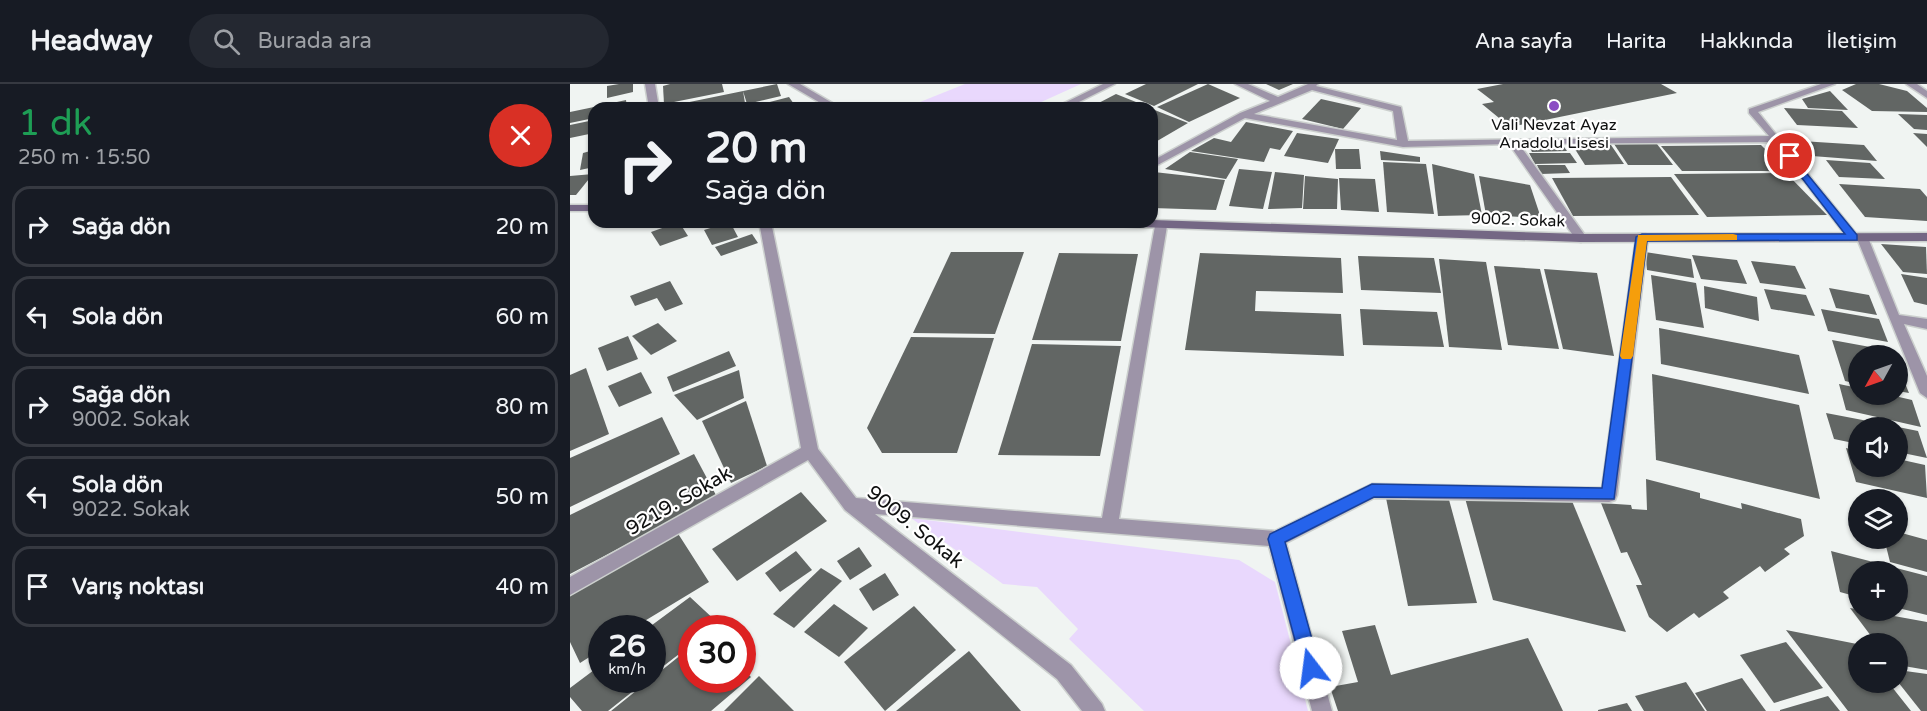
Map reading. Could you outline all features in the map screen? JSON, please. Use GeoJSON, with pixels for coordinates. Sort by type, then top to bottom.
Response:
{"type":"FeatureCollection","features":[{"type":"Feature","properties":{"kind":"street"},"geometry":{"type":"LineString","coordinates":[[650,84],[653,102]]}},
{"type":"Feature","properties":{"kind":"street"},"geometry":{"type":"LineString","coordinates":[[795,86],[819,84]]}},
{"type":"Feature","properties":{"kind":"street"},"geometry":{"type":"LineString","coordinates":[[1072,102],[1110,84]]}},
{"type":"Feature","properties":{"kind":"street"},"geometry":{"type":"LineString","coordinates":[[1240,84],[1279,101]]}},
{"type":"Feature","properties":{"kind":"street"},"geometry":{"type":"LineString","coordinates":[[1830,84],[1752,111],[1778,139],[1858,238],[1927,393]]}},
{"type":"Feature","properties":{"kind":"street"},"geometry":{"type":"LineString","coordinates":[[1911,84],[1927,95]]}},
{"type":"Feature","properties":{"kind":"street"},"geometry":{"type":"LineString","coordinates":[[1158,162],[1243,115],[1312,85],[1398,109],[1403,144]]}},
{"type":"Feature","properties":{"kind":"street"},"geometry":{"type":"LineString","coordinates":[[795,86],[822,102]]}},
{"type":"Feature","properties":{"kind":"street"},"geometry":{"type":"LineString","coordinates":[[1243,115],[1403,144],[1778,139]]}},
{"type":"Feature","properties":{"kind":"street"},"geometry":{"type":"LineString","coordinates":[[1512,141],[1581,238]]}},
{"type":"Feature","properties":{"kind":"street"},"geometry":{"type":"LineString","coordinates":[[570,208],[588,208]]}},
{"type":"Feature","properties":{"kind":"street","name":"9002. Sokak"},"geometry":{"type":"LineString","coordinates":[[1158,226],[1581,238],[1927,237]]}},
{"type":"Feature","properties":{"kind":"street"},"geometry":{"type":"LineString","coordinates":[[1109,526],[1161,226]]}},
{"type":"Feature","properties":{"kind":"street","name":"9009. Sokak"},"geometry":{"type":"LineString","coordinates":[[766,228],[810,452],[851,505],[1064,672],[1095,711]]}},
{"type":"Feature","properties":{"kind":"street"},"geometry":{"type":"LineString","coordinates":[[851,505],[1276,539],[1372,490],[1609,495],[1642,237]]}},
{"type":"Feature","properties":{"kind":"street"},"geometry":{"type":"LineString","coordinates":[[1894,318],[1927,324]]}},
{"type":"Feature","properties":{"kind":"street","name":"9219. Sokak"},"geometry":{"type":"LineString","coordinates":[[570,587],[810,452]]}},
{"type":"Feature","properties":{"kind":"street"},"geometry":{"type":"LineString","coordinates":[[1276,539],[1322,711]]}},
{"type":"Feature","properties":{"kind":"shaded area"},"geometry":{"type":"Polygon","coordinates":[[[965,84],[1081,84],[1041,102],[920,102],[965,84]]]}},
{"type":"Feature","properties":{"kind":"shaded area"},"geometry":{"type":"Polygon","coordinates":[[[911,518],[1239,560],[1275,582],[1308,711],[1144,711],[1069,639],[1078,629],[1037,587],[1003,584],[911,518]]]}},
{"type":"Feature","properties":{"kind":"building"},"geometry":{"type":"Polygon","coordinates":[[[633,84],[633,92],[607,98],[607,86],[633,84]]]}},
{"type":"Feature","properties":{"kind":"building"},"geometry":{"type":"Polygon","coordinates":[[[722,84],[724,92],[664,102],[663,86],[722,84]]]}},
{"type":"Feature","properties":{"kind":"building"},"geometry":{"type":"Polygon","coordinates":[[[777,84],[781,96],[746,102],[743,91],[745,102],[689,102],[777,84]]]}},
{"type":"Feature","properties":{"kind":"building"},"geometry":{"type":"Polygon","coordinates":[[[1146,84],[1198,84],[1158,104],[1158,102],[1144,102],[1125,94],[1146,84]]]}},
{"type":"Feature","properties":{"kind":"building"},"geometry":{"type":"Polygon","coordinates":[[[1208,84],[1240,98],[1189,122],[1158,107],[1208,84]]]}},
{"type":"Feature","properties":{"kind":"building"},"geometry":{"type":"Polygon","coordinates":[[[1266,84],[1293,84],[1279,90],[1266,84]]]}},
{"type":"Feature","properties":{"kind":"building"},"geometry":{"type":"Polygon","coordinates":[[[1503,84],[1661,84],[1677,93],[1510,127],[1482,104],[1494,102],[1477,89],[1503,84]]]}},
{"type":"Feature","properties":{"kind":"building"},"geometry":{"type":"Polygon","coordinates":[[[1856,84],[1879,84],[1907,91],[1927,108],[1927,112],[1872,111],[1842,90],[1856,84]]]}},
{"type":"Feature","properties":{"kind":"building"},"geometry":{"type":"Polygon","coordinates":[[[1830,91],[1848,110],[1808,108],[1802,99],[1830,91]]]}},
{"type":"Feature","properties":{"kind":"building"},"geometry":{"type":"Polygon","coordinates":[[[1116,94],[1136,102],[1101,102],[1116,94]]]}},
{"type":"Feature","properties":{"kind":"building"},"geometry":{"type":"Polygon","coordinates":[[[789,97],[792,102],[770,102],[789,97]]]}},
{"type":"Feature","properties":{"kind":"building"},"geometry":{"type":"Polygon","coordinates":[[[1321,99],[1361,108],[1343,129],[1302,119],[1321,99]]]}},
{"type":"Feature","properties":{"kind":"building"},"geometry":{"type":"Polygon","coordinates":[[[588,108],[588,119],[570,123],[570,112],[588,108]]]}},
{"type":"Feature","properties":{"kind":"building"},"geometry":{"type":"Polygon","coordinates":[[[1784,108],[1842,111],[1858,128],[1797,125],[1784,108]]]}},
{"type":"Feature","properties":{"kind":"building"},"geometry":{"type":"Polygon","coordinates":[[[1158,111],[1188,123],[1158,140],[1158,111]]]}},
{"type":"Feature","properties":{"kind":"building"},"geometry":{"type":"Polygon","coordinates":[[[1898,114],[1927,115],[1927,130],[1914,129],[1898,114]]]}},
{"type":"Feature","properties":{"kind":"building"},"geometry":{"type":"Polygon","coordinates":[[[588,121],[588,134],[570,138],[570,125],[588,121]]]}},
{"type":"Feature","properties":{"kind":"building"},"geometry":{"type":"Polygon","coordinates":[[[1246,122],[1293,131],[1280,150],[1270,148],[1264,162],[1191,151],[1214,138],[1231,142],[1246,122]]]}},
{"type":"Feature","properties":{"kind":"building"},"geometry":{"type":"Polygon","coordinates":[[[1297,133],[1339,139],[1328,163],[1284,156],[1297,133]]]}},
{"type":"Feature","properties":{"kind":"building"},"geometry":{"type":"Polygon","coordinates":[[[1913,133],[1927,134],[1927,147],[1913,133]]]}},
{"type":"Feature","properties":{"kind":"building"},"geometry":{"type":"Polygon","coordinates":[[[1801,141],[1864,145],[1877,161],[1812,156],[1801,141]]]}},
{"type":"Feature","properties":{"kind":"building"},"geometry":{"type":"Polygon","coordinates":[[[1528,144],[1562,144],[1567,151],[1532,152],[1528,144]]]}},
{"type":"Feature","properties":{"kind":"building"},"geometry":{"type":"Polygon","coordinates":[[[1614,144],[1657,144],[1673,165],[1628,165],[1614,144]]]}},
{"type":"Feature","properties":{"kind":"building"},"geometry":{"type":"Polygon","coordinates":[[[1611,145],[1624,164],[1585,165],[1573,146],[1611,145]]]}},
{"type":"Feature","properties":{"kind":"building"},"geometry":{"type":"Polygon","coordinates":[[[1761,145],[1787,171],[1682,171],[1661,146],[1761,145]]]}},
{"type":"Feature","properties":{"kind":"building"},"geometry":{"type":"Polygon","coordinates":[[[1335,149],[1359,149],[1361,169],[1336,169],[1335,149]]]}},
{"type":"Feature","properties":{"kind":"building"},"geometry":{"type":"Polygon","coordinates":[[[1380,151],[1420,157],[1420,162],[1381,160],[1380,151]]]}},
{"type":"Feature","properties":{"kind":"building"},"geometry":{"type":"Polygon","coordinates":[[[588,152],[588,168],[580,170],[583,153],[588,152]]]}},
{"type":"Feature","properties":{"kind":"building"},"geometry":{"type":"Polygon","coordinates":[[[1190,152],[1238,159],[1226,179],[1165,169],[1190,152]]]}},
{"type":"Feature","properties":{"kind":"building"},"geometry":{"type":"Polygon","coordinates":[[[1529,153],[1570,153],[1577,163],[1535,164],[1529,153]]]}},
{"type":"Feature","properties":{"kind":"building"},"geometry":{"type":"Polygon","coordinates":[[[1826,160],[1870,163],[1885,179],[1839,177],[1826,160]]]}},
{"type":"Feature","properties":{"kind":"building"},"geometry":{"type":"Polygon","coordinates":[[[1383,162],[1426,164],[1434,214],[1387,212],[1383,162]]]}},
{"type":"Feature","properties":{"kind":"building"},"geometry":{"type":"Polygon","coordinates":[[[1432,164],[1474,174],[1482,215],[1438,216],[1432,164]]]}},
{"type":"Feature","properties":{"kind":"building"},"geometry":{"type":"Polygon","coordinates":[[[1537,165],[1565,165],[1570,173],[1541,174],[1537,165]]]}},
{"type":"Feature","properties":{"kind":"building"},"geometry":{"type":"Polygon","coordinates":[[[1239,169],[1272,172],[1263,209],[1229,206],[1239,169]]]}},
{"type":"Feature","properties":{"kind":"building"},"geometry":{"type":"Polygon","coordinates":[[[1158,172],[1225,180],[1216,210],[1158,208],[1158,172]]]}},
{"type":"Feature","properties":{"kind":"building"},"geometry":{"type":"Polygon","coordinates":[[[1275,172],[1304,175],[1302,208],[1268,209],[1275,172]]]}},
{"type":"Feature","properties":{"kind":"building"},"geometry":{"type":"Polygon","coordinates":[[[1786,173],[1827,215],[1707,217],[1674,174],[1786,173]]]}},
{"type":"Feature","properties":{"kind":"building"},"geometry":{"type":"Polygon","coordinates":[[[588,174],[588,180],[576,195],[570,195],[570,176],[588,174]]]}},
{"type":"Feature","properties":{"kind":"building"},"geometry":{"type":"Polygon","coordinates":[[[1305,176],[1338,179],[1337,209],[1303,209],[1305,176]]]}},
{"type":"Feature","properties":{"kind":"building"},"geometry":{"type":"Polygon","coordinates":[[[1479,176],[1530,185],[1541,218],[1486,215],[1479,176]]]}},
{"type":"Feature","properties":{"kind":"building"},"geometry":{"type":"Polygon","coordinates":[[[1671,177],[1699,215],[1573,216],[1552,178],[1671,177]]]}},
{"type":"Feature","properties":{"kind":"building"},"geometry":{"type":"Polygon","coordinates":[[[1339,178],[1375,179],[1379,212],[1341,210],[1339,178]]]}},
{"type":"Feature","properties":{"kind":"building"},"geometry":{"type":"Polygon","coordinates":[[[1839,184],[1920,189],[1927,197],[1927,221],[1865,217],[1839,184]]]}},
{"type":"Feature","properties":{"kind":"building"},"geometry":{"type":"Polygon","coordinates":[[[662,228],[683,228],[688,236],[660,246],[651,232],[662,228]]]}},
{"type":"Feature","properties":{"kind":"building"},"geometry":{"type":"Polygon","coordinates":[[[733,228],[738,237],[712,245],[704,230],[733,228]]]}},
{"type":"Feature","properties":{"kind":"building"},"geometry":{"type":"Polygon","coordinates":[[[752,234],[758,243],[721,256],[715,247],[752,234]]]}},
{"type":"Feature","properties":{"kind":"building"},"geometry":{"type":"Polygon","coordinates":[[[1881,244],[1926,247],[1927,274],[1903,272],[1881,244]]]}},
{"type":"Feature","properties":{"kind":"building"},"geometry":{"type":"Polygon","coordinates":[[[951,252],[1024,252],[995,334],[913,333],[951,252]]]}},
{"type":"Feature","properties":{"kind":"building"},"geometry":{"type":"Polygon","coordinates":[[[1645,252],[1691,259],[1694,278],[1647,270],[1645,252]]]}},
{"type":"Feature","properties":{"kind":"building"},"geometry":{"type":"Polygon","coordinates":[[[1059,253],[1138,254],[1121,341],[1032,340],[1059,253]]]}},
{"type":"Feature","properties":{"kind":"building"},"geometry":{"type":"Polygon","coordinates":[[[1200,253],[1341,258],[1343,293],[1256,291],[1255,311],[1341,314],[1344,356],[1185,350],[1200,253]]]}},
{"type":"Feature","properties":{"kind":"building"},"geometry":{"type":"Polygon","coordinates":[[[1692,255],[1737,260],[1747,284],[1701,279],[1692,255]]]}},
{"type":"Feature","properties":{"kind":"building"},"geometry":{"type":"Polygon","coordinates":[[[1358,256],[1434,258],[1441,293],[1361,290],[1358,256]]]}},
{"type":"Feature","properties":{"kind":"building"},"geometry":{"type":"Polygon","coordinates":[[[1439,259],[1486,262],[1502,350],[1449,347],[1439,259]]]}},
{"type":"Feature","properties":{"kind":"building"},"geometry":{"type":"Polygon","coordinates":[[[1751,261],[1795,266],[1806,289],[1760,283],[1751,261]]]}},
{"type":"Feature","properties":{"kind":"building"},"geometry":{"type":"Polygon","coordinates":[[[1494,266],[1540,269],[1559,349],[1508,345],[1494,266]]]}},
{"type":"Feature","properties":{"kind":"building"},"geometry":{"type":"Polygon","coordinates":[[[1544,269],[1597,273],[1614,356],[1563,349],[1544,269]]]}},
{"type":"Feature","properties":{"kind":"building"},"geometry":{"type":"Polygon","coordinates":[[[1901,274],[1927,278],[1927,305],[1914,302],[1901,274]]]}},
{"type":"Feature","properties":{"kind":"building"},"geometry":{"type":"Polygon","coordinates":[[[1651,275],[1696,283],[1704,328],[1656,320],[1651,275]]]}},
{"type":"Feature","properties":{"kind":"building"},"geometry":{"type":"Polygon","coordinates":[[[670,281],[683,304],[665,311],[657,298],[635,306],[630,296],[670,281]]]}},
{"type":"Feature","properties":{"kind":"building"},"geometry":{"type":"Polygon","coordinates":[[[1704,286],[1757,297],[1759,321],[1705,308],[1704,286]]]}},
{"type":"Feature","properties":{"kind":"building"},"geometry":{"type":"Polygon","coordinates":[[[1829,288],[1869,295],[1877,315],[1836,308],[1829,288]]]}},
{"type":"Feature","properties":{"kind":"building"},"geometry":{"type":"Polygon","coordinates":[[[1764,289],[1806,295],[1815,316],[1771,309],[1764,289]]]}},
{"type":"Feature","properties":{"kind":"building"},"geometry":{"type":"Polygon","coordinates":[[[1360,309],[1437,312],[1444,347],[1363,345],[1360,309]]]}},
{"type":"Feature","properties":{"kind":"building"},"geometry":{"type":"Polygon","coordinates":[[[1821,309],[1879,319],[1888,342],[1828,331],[1821,309]]]}},
{"type":"Feature","properties":{"kind":"building"},"geometry":{"type":"Polygon","coordinates":[[[658,323],[677,341],[651,355],[632,336],[658,323]]]}},
{"type":"Feature","properties":{"kind":"building"},"geometry":{"type":"Polygon","coordinates":[[[1659,328],[1799,355],[1809,394],[1661,364],[1659,328]]]}},
{"type":"Feature","properties":{"kind":"building"},"geometry":{"type":"Polygon","coordinates":[[[628,336],[638,359],[607,371],[598,348],[628,336]]]}},
{"type":"Feature","properties":{"kind":"building"},"geometry":{"type":"Polygon","coordinates":[[[911,337],[994,338],[957,453],[882,453],[867,428],[911,337]]]}},
{"type":"Feature","properties":{"kind":"building"},"geometry":{"type":"Polygon","coordinates":[[[1832,340],[1859,345],[1848,345],[1848,382],[1845,381],[1832,340]]]}},
{"type":"Feature","properties":{"kind":"building"},"geometry":{"type":"Polygon","coordinates":[[[1032,344],[1121,346],[1100,456],[998,455],[1032,344]]]}},
{"type":"Feature","properties":{"kind":"building"},"geometry":{"type":"Polygon","coordinates":[[[729,351],[736,366],[673,392],[667,377],[729,351]]]}},
{"type":"Feature","properties":{"kind":"building"},"geometry":{"type":"Polygon","coordinates":[[[586,368],[609,434],[570,451],[570,375],[586,368]]]}},
{"type":"Feature","properties":{"kind":"building"},"geometry":{"type":"Polygon","coordinates":[[[739,370],[744,398],[697,420],[674,395],[739,370]]]}},
{"type":"Feature","properties":{"kind":"building"},"geometry":{"type":"Polygon","coordinates":[[[641,372],[652,393],[619,407],[608,386],[641,372]]]}},
{"type":"Feature","properties":{"kind":"building"},"geometry":{"type":"Polygon","coordinates":[[[1652,374],[1799,405],[1820,499],[1656,460],[1652,374]]]}},
{"type":"Feature","properties":{"kind":"building"},"geometry":{"type":"Polygon","coordinates":[[[1839,384],[1848,386],[1848,405],[1908,405],[1908,399],[1912,400],[1921,427],[1908,424],[1908,417],[1877,417],[1846,410],[1839,384]]]}},
{"type":"Feature","properties":{"kind":"building"},"geometry":{"type":"Polygon","coordinates":[[[746,401],[767,466],[731,483],[702,421],[746,401]]]}},
{"type":"Feature","properties":{"kind":"building"},"geometry":{"type":"Polygon","coordinates":[[[1826,413],[1848,417],[1848,442],[1834,439],[1826,413]]]}},
{"type":"Feature","properties":{"kind":"building"},"geometry":{"type":"Polygon","coordinates":[[[662,417],[680,454],[570,507],[570,458],[662,417]]]}},
{"type":"Feature","properties":{"kind":"building"},"geometry":{"type":"Polygon","coordinates":[[[1908,429],[1918,431],[1927,458],[1908,454],[1908,429]]]}},
{"type":"Feature","properties":{"kind":"building"},"geometry":{"type":"Polygon","coordinates":[[[694,454],[717,497],[570,574],[570,515],[694,454]]]}},
{"type":"Feature","properties":{"kind":"building"},"geometry":{"type":"Polygon","coordinates":[[[1908,461],[1925,465],[1927,498],[1908,494],[1908,489],[1887,489],[1856,482],[1855,477],[1908,477],[1908,461]]]}},
{"type":"Feature","properties":{"kind":"building"},"geometry":{"type":"Polygon","coordinates":[[[1646,479],[1700,493],[1700,498],[1742,509],[1741,503],[1801,519],[1804,536],[1784,549],[1790,554],[1765,572],[1760,566],[1723,592],[1729,598],[1699,618],[1694,613],[1667,632],[1649,617],[1636,585],[1642,585],[1627,552],[1621,553],[1601,503],[1631,505],[1632,509],[1647,510],[1646,479]]]}},
{"type":"Feature","properties":{"kind":"building"},"geometry":{"type":"Polygon","coordinates":[[[801,492],[827,521],[737,581],[712,549],[801,492]]]}},
{"type":"Feature","properties":{"kind":"building"},"geometry":{"type":"Polygon","coordinates":[[[1448,496],[1477,603],[1408,606],[1386,498],[1448,496]]]}},
{"type":"Feature","properties":{"kind":"building"},"geometry":{"type":"Polygon","coordinates":[[[1465,498],[1572,501],[1626,632],[1493,600],[1465,498]]]}},
{"type":"Feature","properties":{"kind":"building"},"geometry":{"type":"Polygon","coordinates":[[[677,532],[709,582],[654,615],[588,615],[588,658],[580,663],[570,642],[570,594],[677,532]]]}},
{"type":"Feature","properties":{"kind":"building"},"geometry":{"type":"Polygon","coordinates":[[[1908,535],[1927,540],[1927,572],[1908,567],[1908,561],[1890,561],[1887,549],[1908,549],[1908,535]]]}},
{"type":"Feature","properties":{"kind":"building"},"geometry":{"type":"Polygon","coordinates":[[[859,547],[872,566],[850,580],[837,561],[859,547]]]}},
{"type":"Feature","properties":{"kind":"building"},"geometry":{"type":"Polygon","coordinates":[[[796,551],[812,570],[780,592],[765,573],[796,551]]]}},
{"type":"Feature","properties":{"kind":"building"},"geometry":{"type":"Polygon","coordinates":[[[1831,551],[1869,561],[1848,561],[1848,594],[1840,592],[1831,551]]]}},
{"type":"Feature","properties":{"kind":"building"},"geometry":{"type":"Polygon","coordinates":[[[821,568],[842,581],[794,628],[773,614],[821,568]]]}},
{"type":"Feature","properties":{"kind":"building"},"geometry":{"type":"Polygon","coordinates":[[[1908,571],[1927,576],[1927,615],[1908,610],[1908,571]]]}},
{"type":"Feature","properties":{"kind":"building"},"geometry":{"type":"Polygon","coordinates":[[[885,573],[899,595],[873,611],[859,589],[885,573]]]}},
{"type":"Feature","properties":{"kind":"building"},"geometry":{"type":"Polygon","coordinates":[[[690,597],[709,615],[678,615],[678,655],[666,664],[666,615],[690,597]]]}},
{"type":"Feature","properties":{"kind":"building"},"geometry":{"type":"Polygon","coordinates":[[[834,604],[868,628],[839,657],[804,632],[834,604]]]}},
{"type":"Feature","properties":{"kind":"building"},"geometry":{"type":"Polygon","coordinates":[[[914,606],[956,650],[885,711],[844,662],[914,606]]]}},
{"type":"Feature","properties":{"kind":"building"},"geometry":{"type":"Polygon","coordinates":[[[1908,619],[1927,622],[1927,670],[1908,667],[1908,633],[1869,633],[1860,621],[1908,621],[1908,619]]]}},
{"type":"Feature","properties":{"kind":"building"},"geometry":{"type":"Polygon","coordinates":[[[1375,625],[1391,675],[1528,638],[1563,711],[1338,711],[1330,687],[1358,682],[1342,631],[1375,625]]]}},
{"type":"Feature","properties":{"kind":"building"},"geometry":{"type":"Polygon","coordinates":[[[1786,630],[1848,642],[1848,693],[1897,693],[1911,711],[1848,711],[1786,630]]]}},
{"type":"Feature","properties":{"kind":"building"},"geometry":{"type":"Polygon","coordinates":[[[1786,642],[1823,688],[1774,703],[1740,655],[1786,642]]]}},
{"type":"Feature","properties":{"kind":"building"},"geometry":{"type":"Polygon","coordinates":[[[969,651],[1021,711],[896,711],[969,651]]]}},
{"type":"Feature","properties":{"kind":"building"},"geometry":{"type":"Polygon","coordinates":[[[678,657],[678,693],[732,693],[711,711],[611,711],[633,693],[666,693],[666,667],[678,657]]]}},
{"type":"Feature","properties":{"kind":"building"},"geometry":{"type":"Polygon","coordinates":[[[1908,671],[1927,674],[1927,711],[1921,711],[1907,693],[1908,671]]]}},
{"type":"Feature","properties":{"kind":"building"},"geometry":{"type":"Polygon","coordinates":[[[588,674],[588,693],[631,693],[608,711],[582,711],[570,697],[570,688],[588,674]]]}},
{"type":"Feature","properties":{"kind":"building"},"geometry":{"type":"Polygon","coordinates":[[[759,676],[794,711],[724,711],[742,693],[756,693],[756,679],[759,676]]]}},
{"type":"Feature","properties":{"kind":"building"},"geometry":{"type":"Polygon","coordinates":[[[1742,678],[1766,711],[1707,711],[1695,693],[1742,678]]]}},
{"type":"Feature","properties":{"kind":"building"},"geometry":{"type":"Polygon","coordinates":[[[1686,682],[1705,711],[1644,711],[1635,696],[1686,682]]]}},
{"type":"Feature","properties":{"kind":"building"},"geometry":{"type":"Polygon","coordinates":[[[1828,696],[1840,711],[1780,711],[1780,710],[1828,696]]]}},
{"type":"Feature","properties":{"kind":"building"},"geometry":{"type":"Polygon","coordinates":[[[1627,703],[1632,711],[1598,711],[1598,710],[1627,703]]]}},
{"type":"Feature","properties":{"kind":"slow traffic"},"geometry":{"type":"LineString","coordinates":[[1627,356],[1642,237],[1733,237]]}},
{"type":"Feature","properties":{"kind":"place","name":"Vali Nevzat Ayaz Anadolu Lisesi"},"geometry":{"type":"Point","coordinates":[1554,106]}},
{"type":"Feature","properties":{"kind":"route"},"geometry":{"type":"LineString","coordinates":[[1311,668],[1276,539],[1372,490],[1609,495],[1642,237],[1854,238],[1790,156]]}}]}
